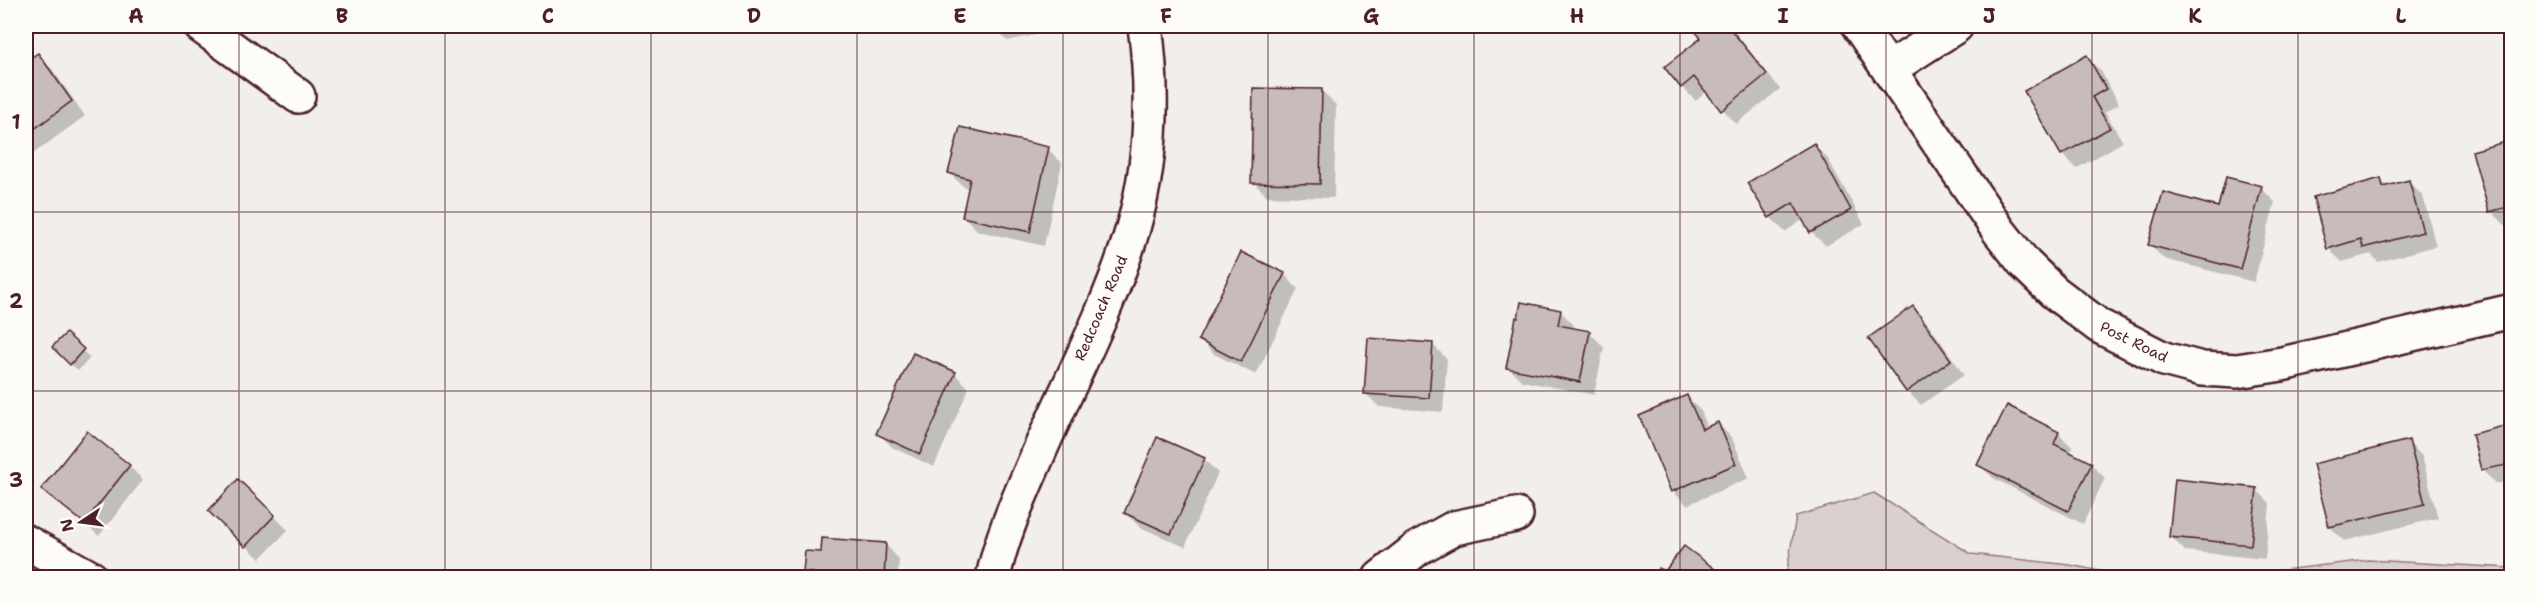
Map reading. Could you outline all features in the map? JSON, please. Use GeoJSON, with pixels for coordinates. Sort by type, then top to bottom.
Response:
{"type":"FeatureCollection","features":[{"type":"Feature","properties":{"kind":"street"},"geometry":{"type":"LineString","coordinates":[[201,26],[298,96]]}},
{"type":"Feature","properties":{"kind":"street","name":"Redcoach Road"},"geometry":{"type":"LineString","coordinates":[[993,578],[1009,522],[1117,274],[1133,228],[1144,177],[1151,120],[1152,85],[1145,26]]}},
{"type":"Feature","properties":{"kind":"street","name":"Post Road"},"geometry":{"type":"LineString","coordinates":[[1859,26],[1998,231],[2025,264],[2054,292],[2099,326],[2164,358],[2202,369],[2237,371],[2303,359],[2511,311]]}},
{"type":"Feature","properties":{"kind":"street"},"geometry":{"type":"LineString","coordinates":[[1889,69],[1956,26]]}},
{"type":"Feature","properties":{"kind":"street"},"geometry":{"type":"LineString","coordinates":[[1380,578],[1418,548],[1454,528],[1516,514]]}},
{"type":"Feature","properties":{"kind":"street"},"geometry":{"type":"LineString","coordinates":[[26,542],[91,578]]}},
{"type":"Feature","properties":{"kind":"shaded area"},"geometry":{"type":"Polygon","coordinates":[[[1874,493],[1971,554],[2070,565],[2130,577],[1786,577],[1796,516],[1874,493]]]}},
{"type":"Feature","properties":{"kind":"shaded area"},"geometry":{"type":"Polygon","coordinates":[[[2368,560],[2511,568],[2511,577],[2223,577],[2368,560]]]}},
{"type":"Feature","properties":{"kind":"building"},"geometry":{"type":"Polygon","coordinates":[[[1695,26],[1728,26],[1767,74],[1721,111],[1694,77],[1681,88],[1664,67],[1701,38],[1692,28],[1695,26]]]}},
{"type":"Feature","properties":{"kind":"building"},"geometry":{"type":"Polygon","coordinates":[[[38,53],[72,101],[26,135],[26,61],[38,53]]]}},
{"type":"Feature","properties":{"kind":"building"},"geometry":{"type":"Polygon","coordinates":[[[2087,55],[2106,89],[2092,97],[2110,128],[2061,155],[2024,91],[2087,55]]]}},
{"type":"Feature","properties":{"kind":"building"},"geometry":{"type":"Polygon","coordinates":[[[1253,88],[1322,89],[1320,184],[1251,183],[1253,88]]]}},
{"type":"Feature","properties":{"kind":"building"},"geometry":{"type":"Polygon","coordinates":[[[960,127],[1049,147],[1030,232],[962,217],[970,179],[948,173],[960,127]]]}},
{"type":"Feature","properties":{"kind":"building"},"geometry":{"type":"Polygon","coordinates":[[[2512,140],[2512,206],[2489,212],[2472,151],[2512,140]]]}},
{"type":"Feature","properties":{"kind":"building"},"geometry":{"type":"Polygon","coordinates":[[[1814,143],[1851,210],[1810,233],[1793,203],[1769,218],[1747,183],[1814,143]]]}},
{"type":"Feature","properties":{"kind":"building"},"geometry":{"type":"Polygon","coordinates":[[[2226,177],[2262,186],[2240,269],[2148,245],[2163,192],[2218,207],[2226,177]]]}},
{"type":"Feature","properties":{"kind":"building"},"geometry":{"type":"Polygon","coordinates":[[[2381,178],[2383,187],[2409,180],[2423,232],[2363,248],[2361,239],[2327,249],[2313,197],[2381,178]]]}},
{"type":"Feature","properties":{"kind":"building"},"geometry":{"type":"Polygon","coordinates":[[[1241,252],[1285,273],[1241,362],[1198,340],[1241,252]]]}},
{"type":"Feature","properties":{"kind":"building"},"geometry":{"type":"Polygon","coordinates":[[[1521,302],[1561,310],[1558,325],[1590,331],[1580,382],[1506,368],[1521,302]]]}},
{"type":"Feature","properties":{"kind":"building"},"geometry":{"type":"Polygon","coordinates":[[[1913,306],[1951,360],[1906,392],[1868,338],[1913,306]]]}},
{"type":"Feature","properties":{"kind":"building"},"geometry":{"type":"Polygon","coordinates":[[[66,333],[84,349],[70,365],[52,347],[66,333]]]}},
{"type":"Feature","properties":{"kind":"building"},"geometry":{"type":"Polygon","coordinates":[[[1368,338],[1433,343],[1429,398],[1364,394],[1368,338]]]}},
{"type":"Feature","properties":{"kind":"building"},"geometry":{"type":"Polygon","coordinates":[[[913,353],[956,372],[920,454],[876,434],[913,353]]]}},
{"type":"Feature","properties":{"kind":"building"},"geometry":{"type":"Polygon","coordinates":[[[1687,395],[1702,429],[1718,422],[1736,464],[1671,492],[1639,416],[1687,395]]]}},
{"type":"Feature","properties":{"kind":"building"},"geometry":{"type":"Polygon","coordinates":[[[2007,405],[2059,432],[2054,444],[2092,463],[2068,511],[1977,465],[2007,405]]]}},
{"type":"Feature","properties":{"kind":"building"},"geometry":{"type":"Polygon","coordinates":[[[2512,412],[2512,464],[2481,470],[2472,434],[2508,425],[2505,414],[2512,412]]]}},
{"type":"Feature","properties":{"kind":"building"},"geometry":{"type":"Polygon","coordinates":[[[87,431],[130,465],[84,523],[41,489],[87,431]]]}},
{"type":"Feature","properties":{"kind":"building"},"geometry":{"type":"Polygon","coordinates":[[[1157,437],[1205,458],[1171,534],[1124,513],[1157,437]]]}},
{"type":"Feature","properties":{"kind":"building"},"geometry":{"type":"Polygon","coordinates":[[[2409,440],[2425,504],[2329,527],[2313,464],[2409,440]]]}},
{"type":"Feature","properties":{"kind":"building"},"geometry":{"type":"Polygon","coordinates":[[[238,479],[275,515],[245,547],[208,511],[238,479]]]}},
{"type":"Feature","properties":{"kind":"building"},"geometry":{"type":"Polygon","coordinates":[[[2175,479],[2257,488],[2251,545],[2169,537],[2175,479]]]}},
{"type":"Feature","properties":{"kind":"building"},"geometry":{"type":"Polygon","coordinates":[[[822,538],[886,543],[884,578],[814,578],[814,573],[803,572],[805,551],[821,552],[822,538]]]}},
{"type":"Feature","properties":{"kind":"building"},"geometry":{"type":"Polygon","coordinates":[[[1684,546],[1727,578],[1652,578],[1659,568],[1665,571],[1684,546]]]}}]}
